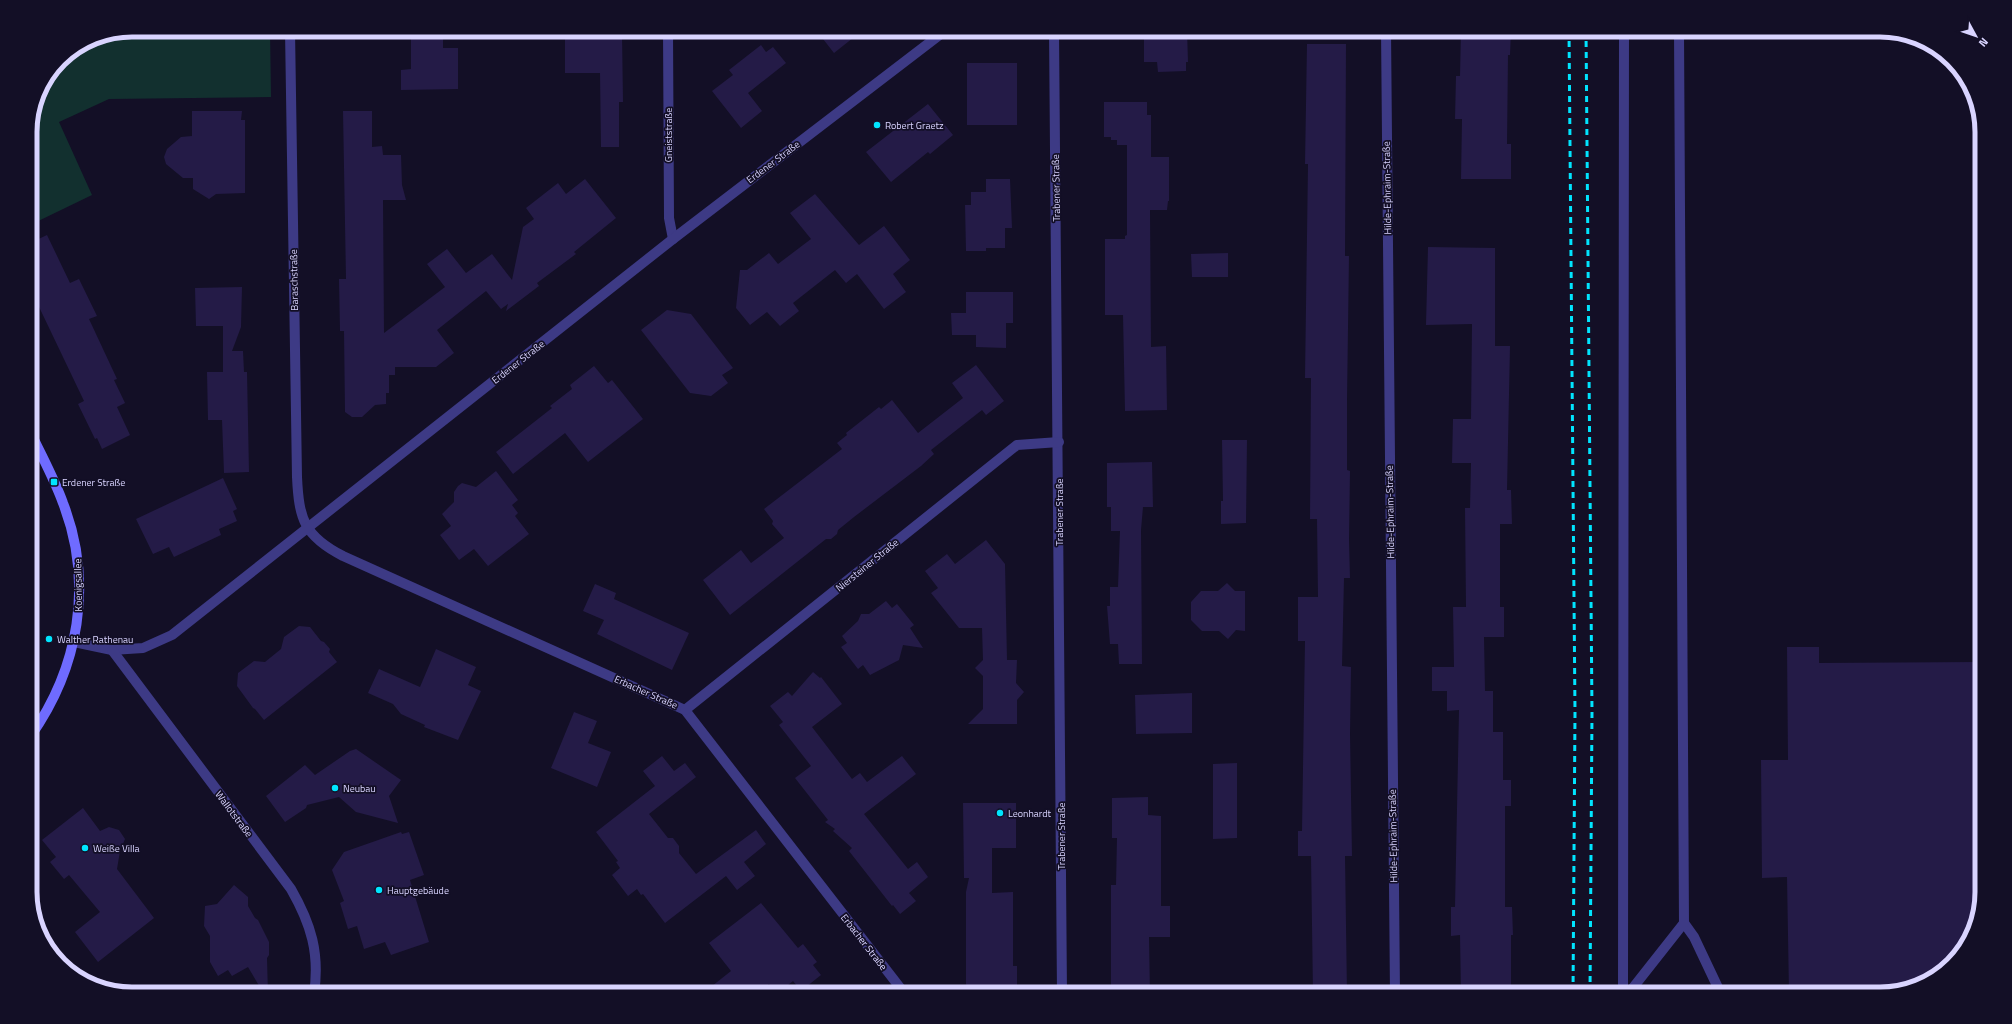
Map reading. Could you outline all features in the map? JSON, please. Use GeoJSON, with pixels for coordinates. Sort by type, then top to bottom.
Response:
{"type":"FeatureCollection","features":[{"type":"Feature","properties":{"kind":"main road","name":"Koenigsallee"},"geometry":{"type":"LineString","coordinates":[[37,446],[63,503],[77,552],[80,606],[74,642],[67,667],[57,692],[37,725]]}},
{"type":"Feature","properties":{"kind":"street","name":"Baraschstraße"},"geometry":{"type":"LineString","coordinates":[[290,37],[297,477],[299,506],[307,528]]}},
{"type":"Feature","properties":{"kind":"street","name":"Gneiststraße"},"geometry":{"type":"LineString","coordinates":[[668,37],[669,218],[673,239]]}},
{"type":"Feature","properties":{"kind":"street","name":"Erdener Straße"},"geometry":{"type":"LineString","coordinates":[[74,642],[112,650],[143,648],[172,635],[673,239],[937,37]]}},
{"type":"Feature","properties":{"kind":"street","name":"Trabener Straße"},"geometry":{"type":"LineString","coordinates":[[1054,37],[1062,987]]}},
{"type":"Feature","properties":{"kind":"street","name":"Hilde-Ephraim-Straße"},"geometry":{"type":"LineString","coordinates":[[1386,37],[1395,987]]}},
{"type":"Feature","properties":{"kind":"street"},"geometry":{"type":"LineString","coordinates":[[1623,987],[1624,37]]}},
{"type":"Feature","properties":{"kind":"street"},"geometry":{"type":"LineString","coordinates":[[1679,37],[1684,923],[1694,936],[1718,987]]}},
{"type":"Feature","properties":{"kind":"street","name":"Niersteiner Straße"},"geometry":{"type":"LineString","coordinates":[[685,710],[1017,445],[1058,442]]}},
{"type":"Feature","properties":{"kind":"street","name":"Erbacher Straße"},"geometry":{"type":"LineString","coordinates":[[307,528],[326,547],[343,556],[685,710],[900,987]]}},
{"type":"Feature","properties":{"kind":"street","name":"Wallotstraße"},"geometry":{"type":"LineString","coordinates":[[112,650],[295,896],[311,931],[317,975],[315,987]]}},
{"type":"Feature","properties":{"kind":"street"},"geometry":{"type":"LineString","coordinates":[[1634,987],[1684,923]]}},
{"type":"Feature","properties":{"kind":"green space"},"geometry":{"type":"Polygon","coordinates":[[[126,37],[270,37],[271,97],[109,99],[59,122],[92,195],[37,222],[37,126],[40,107],[53,79],[69,61],[84,50],[96,44],[126,37]]]}},
{"type":"Feature","properties":{"kind":"building"},"geometry":{"type":"Polygon","coordinates":[[[411,37],[443,37],[443,48],[458,48],[458,89],[401,90],[401,70],[411,69],[411,37]]]}},
{"type":"Feature","properties":{"kind":"building"},"geometry":{"type":"Polygon","coordinates":[[[565,37],[622,37],[623,102],[619,102],[619,147],[601,147],[600,73],[565,73],[565,37]]]}},
{"type":"Feature","properties":{"kind":"building"},"geometry":{"type":"Polygon","coordinates":[[[821,37],[854,37],[834,53],[821,37]]]}},
{"type":"Feature","properties":{"kind":"building"},"geometry":{"type":"Polygon","coordinates":[[[1144,37],[1187,37],[1188,62],[1186,62],[1186,71],[1158,72],[1157,62],[1144,62],[1144,37]]]}},
{"type":"Feature","properties":{"kind":"building"},"geometry":{"type":"Polygon","coordinates":[[[1461,37],[1511,37],[1510,55],[1508,55],[1507,144],[1511,144],[1511,179],[1461,179],[1462,119],[1455,119],[1456,76],[1460,76],[1461,37]]]}},
{"type":"Feature","properties":{"kind":"building"},"geometry":{"type":"Polygon","coordinates":[[[1307,44],[1346,44],[1345,256],[1349,256],[1347,470],[1350,471],[1350,578],[1344,578],[1342,666],[1351,667],[1350,734],[1352,856],[1345,856],[1347,987],[1313,987],[1311,856],[1298,856],[1298,831],[1302,831],[1305,641],[1298,641],[1298,597],[1318,597],[1317,519],[1310,519],[1311,378],[1305,378],[1308,164],[1305,164],[1307,44]]]}},
{"type":"Feature","properties":{"kind":"building"},"geometry":{"type":"Polygon","coordinates":[[[761,45],[766,52],[773,47],[786,63],[748,93],[762,111],[741,128],[712,91],[733,75],[729,70],[761,45]]]}},
{"type":"Feature","properties":{"kind":"building"},"geometry":{"type":"Polygon","coordinates":[[[967,63],[1017,63],[1017,125],[967,125],[967,63]]]}},
{"type":"Feature","properties":{"kind":"building"},"geometry":{"type":"Polygon","coordinates":[[[1104,102],[1147,102],[1147,115],[1151,115],[1151,157],[1169,157],[1169,201],[1167,210],[1150,210],[1151,347],[1166,346],[1167,410],[1125,411],[1123,315],[1105,315],[1105,239],[1125,239],[1125,236],[1127,235],[1127,145],[1117,145],[1117,140],[1111,140],[1111,137],[1104,137],[1104,102]]]}},
{"type":"Feature","properties":{"kind":"building"},"geometry":{"type":"Polygon","coordinates":[[[928,104],[953,135],[930,154],[928,152],[891,182],[866,152],[928,104]]]}},
{"type":"Feature","properties":{"kind":"building"},"geometry":{"type":"Polygon","coordinates":[[[192,111],[242,111],[241,120],[245,120],[245,193],[216,194],[209,199],[193,189],[193,178],[183,178],[166,164],[164,157],[167,149],[181,137],[192,136],[192,111]]]}},
{"type":"Feature","properties":{"kind":"building"},"geometry":{"type":"Polygon","coordinates":[[[343,111],[372,111],[372,147],[382,146],[383,155],[401,155],[402,185],[406,200],[383,200],[384,333],[445,287],[427,264],[447,249],[466,273],[492,254],[512,280],[523,227],[534,219],[526,208],[558,183],[566,194],[585,179],[616,218],[574,252],[576,254],[537,283],[539,286],[506,311],[508,304],[501,309],[486,291],[437,330],[454,353],[436,367],[395,367],[395,375],[389,375],[389,393],[386,393],[386,404],[375,405],[362,417],[352,417],[345,412],[344,331],[340,331],[339,279],[346,279],[343,111]]]}},
{"type":"Feature","properties":{"kind":"building"},"geometry":{"type":"Polygon","coordinates":[[[986,179],[1010,179],[1012,228],[1005,228],[1005,248],[986,248],[986,251],[966,251],[965,205],[971,205],[971,192],[986,192],[986,179]]]}},
{"type":"Feature","properties":{"kind":"building"},"geometry":{"type":"Polygon","coordinates":[[[815,194],[859,245],[884,226],[910,260],[893,274],[906,292],[884,309],[857,274],[846,283],[835,270],[793,303],[799,311],[780,326],[767,312],[750,325],[736,308],[740,270],[747,270],[769,253],[778,264],[811,239],[790,213],[815,194]]]}},
{"type":"Feature","properties":{"kind":"building"},"geometry":{"type":"Polygon","coordinates":[[[47,235],[70,283],[79,279],[97,316],[89,319],[117,379],[114,380],[125,403],[117,407],[130,435],[102,449],[97,438],[95,439],[78,404],[84,401],[37,303],[37,240],[47,235]]]}},
{"type":"Feature","properties":{"kind":"building"},"geometry":{"type":"Polygon","coordinates":[[[1428,247],[1495,248],[1495,346],[1510,346],[1507,490],[1511,490],[1512,524],[1500,524],[1500,607],[1504,607],[1504,637],[1484,637],[1485,691],[1493,691],[1493,732],[1503,732],[1503,780],[1511,780],[1511,806],[1505,806],[1505,907],[1512,907],[1513,935],[1511,935],[1511,987],[1461,987],[1460,935],[1451,936],[1451,907],[1455,907],[1459,710],[1447,711],[1447,691],[1432,691],[1432,667],[1454,667],[1453,607],[1466,607],[1465,508],[1470,508],[1471,463],[1452,463],[1453,419],[1471,419],[1472,324],[1426,325],[1428,247]]]}},
{"type":"Feature","properties":{"kind":"building"},"geometry":{"type":"Polygon","coordinates":[[[1228,253],[1228,277],[1192,277],[1191,254],[1228,253]]]}},
{"type":"Feature","properties":{"kind":"building"},"geometry":{"type":"Polygon","coordinates":[[[242,287],[241,327],[232,351],[243,351],[244,372],[247,372],[249,472],[224,473],[222,420],[208,420],[207,372],[223,372],[223,326],[196,326],[195,288],[242,287]]]}},
{"type":"Feature","properties":{"kind":"building"},"geometry":{"type":"Polygon","coordinates":[[[966,292],[1013,292],[1013,323],[1006,323],[1006,348],[976,347],[976,335],[952,335],[951,313],[966,313],[966,292]]]}},
{"type":"Feature","properties":{"kind":"building"},"geometry":{"type":"Polygon","coordinates":[[[667,310],[691,314],[733,368],[722,375],[728,383],[711,396],[690,393],[641,330],[667,310]]]}},
{"type":"Feature","properties":{"kind":"building"},"geometry":{"type":"Polygon","coordinates":[[[976,365],[1004,401],[986,415],[982,410],[931,450],[934,454],[921,466],[854,517],[838,530],[837,534],[831,539],[826,539],[730,615],[703,580],[741,550],[751,563],[784,538],[772,524],[773,521],[764,509],[842,449],[837,443],[847,435],[846,433],[879,407],[881,409],[892,400],[918,433],[963,398],[952,383],[976,365]]]}},
{"type":"Feature","properties":{"kind":"building"},"geometry":{"type":"Polygon","coordinates":[[[594,366],[608,383],[612,380],[643,419],[588,462],[565,433],[513,474],[496,452],[552,408],[550,406],[572,389],[570,385],[594,366]]]}},
{"type":"Feature","properties":{"kind":"building"},"geometry":{"type":"Polygon","coordinates":[[[1222,440],[1247,440],[1246,523],[1221,524],[1221,501],[1223,501],[1222,440]]]}},
{"type":"Feature","properties":{"kind":"building"},"geometry":{"type":"Polygon","coordinates":[[[1152,462],[1153,507],[1143,507],[1141,530],[1142,664],[1119,664],[1118,644],[1110,644],[1107,606],[1110,606],[1110,587],[1118,587],[1120,531],[1111,531],[1111,507],[1107,507],[1107,463],[1152,462]]]}},
{"type":"Feature","properties":{"kind":"building"},"geometry":{"type":"Polygon","coordinates":[[[496,471],[518,500],[512,505],[518,513],[515,516],[529,534],[488,566],[474,549],[459,560],[440,535],[451,526],[442,514],[454,502],[454,492],[458,486],[462,483],[476,487],[496,471]]]}},
{"type":"Feature","properties":{"kind":"building"},"geometry":{"type":"Polygon","coordinates":[[[223,478],[237,509],[233,511],[237,521],[219,529],[221,535],[174,557],[169,547],[153,554],[136,519],[223,478]]]}},
{"type":"Feature","properties":{"kind":"building"},"geometry":{"type":"Polygon","coordinates":[[[986,540],[1005,564],[1007,660],[1017,660],[1016,683],[1024,692],[1017,700],[1017,724],[968,724],[983,709],[983,676],[975,668],[983,660],[982,628],[959,628],[931,593],[938,588],[925,571],[947,554],[955,564],[986,540]]]}},
{"type":"Feature","properties":{"kind":"building"},"geometry":{"type":"Polygon","coordinates":[[[1227,583],[1235,591],[1245,591],[1245,631],[1236,630],[1228,639],[1219,631],[1202,631],[1191,620],[1191,602],[1201,591],[1218,591],[1227,583]]]}},
{"type":"Feature","properties":{"kind":"building"},"geometry":{"type":"Polygon","coordinates":[[[595,584],[616,593],[614,599],[689,633],[672,670],[597,634],[604,620],[583,611],[595,584]]]}},
{"type":"Feature","properties":{"kind":"building"},"geometry":{"type":"Polygon","coordinates":[[[886,601],[892,608],[897,604],[914,625],[910,628],[923,648],[903,645],[899,660],[870,675],[863,665],[858,669],[841,647],[847,643],[842,636],[858,621],[861,614],[869,614],[886,601]]]}},
{"type":"Feature","properties":{"kind":"building"},"geometry":{"type":"Polygon","coordinates":[[[299,626],[310,627],[321,641],[324,642],[330,649],[329,652],[337,662],[264,720],[237,686],[238,673],[254,661],[265,662],[281,649],[284,637],[299,626]]]}},
{"type":"Feature","properties":{"kind":"building"},"geometry":{"type":"Polygon","coordinates":[[[1787,647],[1819,647],[1819,663],[1975,662],[1975,898],[1970,923],[1959,945],[1943,963],[1933,971],[1916,980],[1905,984],[1892,986],[1789,987],[1787,877],[1762,878],[1761,760],[1788,760],[1787,647]]]}},
{"type":"Feature","properties":{"kind":"building"},"geometry":{"type":"Polygon","coordinates":[[[436,649],[476,667],[468,685],[481,691],[458,740],[424,727],[425,725],[401,714],[393,704],[368,693],[379,669],[420,687],[436,649]]]}},
{"type":"Feature","properties":{"kind":"building"},"geometry":{"type":"Polygon","coordinates":[[[813,672],[820,678],[821,677],[842,704],[812,727],[852,779],[860,773],[867,782],[902,756],[916,774],[864,814],[908,869],[917,862],[928,877],[909,893],[916,901],[900,914],[849,851],[852,848],[833,831],[835,829],[825,822],[828,820],[795,778],[811,766],[779,725],[783,722],[770,706],[788,692],[792,696],[813,672]]]}},
{"type":"Feature","properties":{"kind":"building"},"geometry":{"type":"Polygon","coordinates":[[[1192,693],[1192,733],[1136,734],[1135,695],[1192,693]]]}},
{"type":"Feature","properties":{"kind":"building"},"geometry":{"type":"Polygon","coordinates":[[[574,712],[597,721],[588,743],[611,752],[597,787],[551,768],[574,712]]]}},
{"type":"Feature","properties":{"kind":"building","name":"Neubau"},"geometry":{"type":"Polygon","coordinates":[[[356,749],[401,780],[389,796],[398,823],[356,812],[339,797],[307,805],[306,808],[285,822],[266,796],[305,765],[315,775],[350,751],[356,749]]]}},
{"type":"Feature","properties":{"kind":"building"},"geometry":{"type":"Polygon","coordinates":[[[662,756],[674,771],[685,763],[696,777],[649,814],[668,838],[673,838],[679,846],[679,853],[696,874],[756,830],[766,844],[744,862],[755,876],[737,890],[726,876],[665,923],[643,894],[641,895],[637,889],[628,896],[612,875],[620,868],[616,862],[618,861],[596,832],[655,786],[643,771],[662,756]]]}},
{"type":"Feature","properties":{"kind":"building"},"geometry":{"type":"Polygon","coordinates":[[[1237,763],[1237,838],[1213,839],[1213,764],[1237,763]]]}},
{"type":"Feature","properties":{"kind":"building"},"geometry":{"type":"Polygon","coordinates":[[[1148,797],[1148,815],[1161,816],[1161,906],[1170,906],[1170,937],[1149,937],[1150,987],[1111,987],[1111,885],[1116,885],[1117,838],[1112,838],[1112,798],[1148,797]]]}},
{"type":"Feature","properties":{"kind":"building"},"geometry":{"type":"Polygon","coordinates":[[[963,803],[1016,803],[1016,848],[992,848],[992,893],[1013,892],[1013,966],[1017,966],[1017,987],[967,987],[966,892],[969,878],[964,878],[963,803]]]}},
{"type":"Feature","properties":{"kind":"building"},"geometry":{"type":"Polygon","coordinates":[[[83,808],[100,831],[109,827],[119,830],[125,839],[120,851],[117,869],[154,918],[98,962],[75,932],[100,912],[69,875],[64,879],[50,862],[56,857],[42,840],[83,808]]]}},
{"type":"Feature","properties":{"kind":"building","name":"Hauptgebäude"},"geometry":{"type":"Polygon","coordinates":[[[401,832],[402,834],[409,832],[424,875],[410,880],[429,942],[391,955],[385,942],[364,949],[357,926],[348,929],[340,903],[344,901],[332,870],[344,852],[401,832]]]}},
{"type":"Feature","properties":{"kind":"building"},"geometry":{"type":"Polygon","coordinates":[[[234,885],[248,897],[248,906],[255,918],[258,920],[269,942],[269,955],[267,958],[268,987],[260,987],[248,967],[232,976],[228,970],[218,976],[210,962],[210,936],[204,926],[205,906],[217,904],[234,885]]]}},
{"type":"Feature","properties":{"kind":"building"},"geometry":{"type":"Polygon","coordinates":[[[761,903],[798,948],[803,944],[817,962],[813,965],[821,975],[806,987],[798,987],[793,981],[786,987],[771,987],[769,984],[765,987],[711,987],[731,971],[709,943],[761,903]]]}},
{"type":"Feature","properties":{"kind":"railway"},"geometry":{"type":"LineString","coordinates":[[1569,37],[1575,712],[1573,987]]}},
{"type":"Feature","properties":{"kind":"railway"},"geometry":{"type":"LineString","coordinates":[[1586,37],[1592,712],[1590,987]]}},
{"type":"Feature","properties":{"kind":"place","name":"Robert Graetz"},"geometry":{"type":"Point","coordinates":[877,125]}},
{"type":"Feature","properties":{"kind":"place","name":"Erdener Straße"},"geometry":{"type":"Point","coordinates":[54,482]}},
{"type":"Feature","properties":{"kind":"place","name":"Walther Rathenau"},"geometry":{"type":"Point","coordinates":[49,639]}},
{"type":"Feature","properties":{"kind":"place","name":"Neubau"},"geometry":{"type":"Point","coordinates":[335,788]}},
{"type":"Feature","properties":{"kind":"place","name":"Leonhardt"},"geometry":{"type":"Point","coordinates":[1000,813]}},
{"type":"Feature","properties":{"kind":"place","name":"Weiße Villa"},"geometry":{"type":"Point","coordinates":[85,848]}},
{"type":"Feature","properties":{"kind":"place","name":"Hauptgebäude"},"geometry":{"type":"Point","coordinates":[379,890]}}]}
